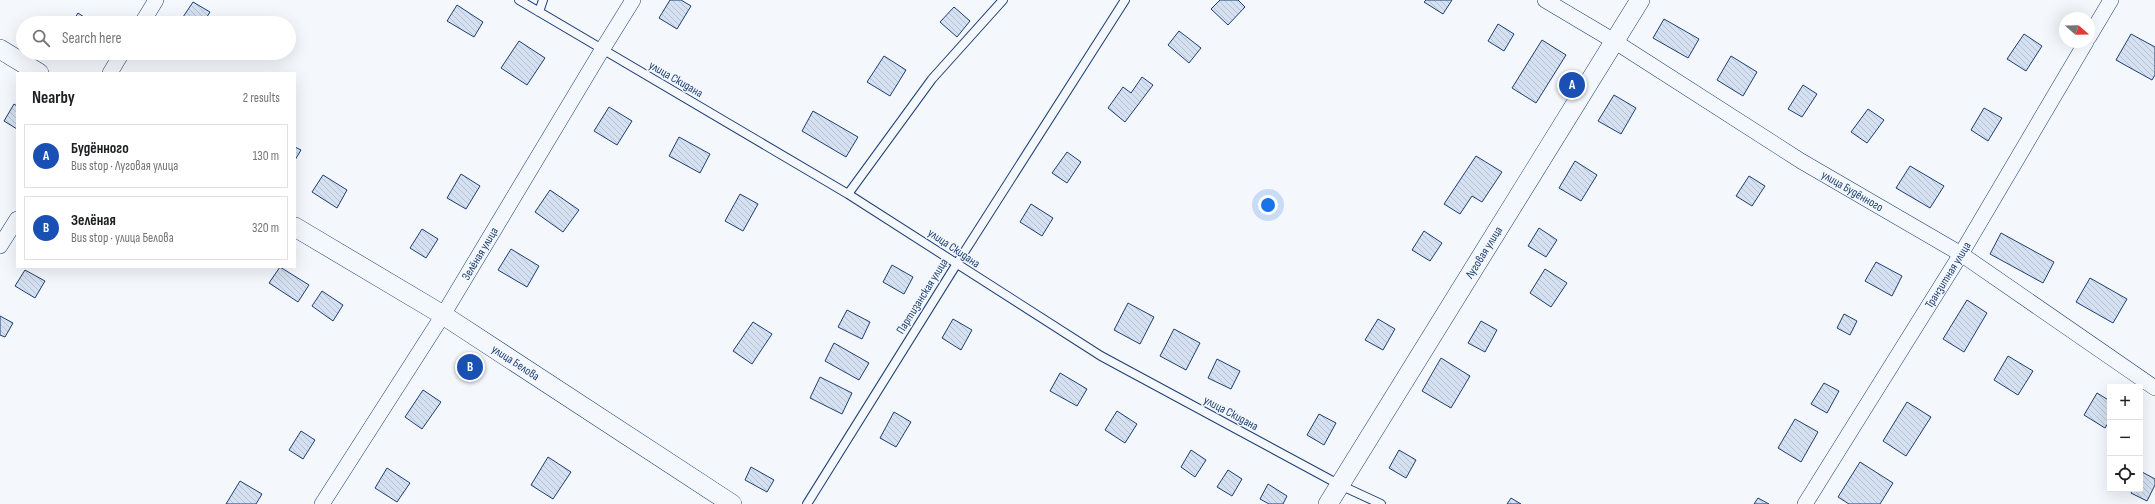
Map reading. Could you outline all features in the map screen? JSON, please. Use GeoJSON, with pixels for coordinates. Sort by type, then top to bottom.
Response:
{"type":"FeatureCollection","features":[{"type":"Feature","properties":{"kind":"street"},"geometry":{"type":"LineString","coordinates":[[146,16],[156,0]]}},
{"type":"Feature","properties":{"kind":"street","name":"Зелёная улица"},"geometry":{"type":"LineString","coordinates":[[322,504],[442,315],[602,50],[634,0]]}},
{"type":"Feature","properties":{"kind":"street","name":"улица Будённого"},"geometry":{"type":"LineString","coordinates":[[1546,0],[1614,41],[1801,161],[1961,254],[2155,388]]}},
{"type":"Feature","properties":{"kind":"street","name":"Луговая улица"},"geometry":{"type":"LineString","coordinates":[[1328,504],[1640,0]]}},
{"type":"Feature","properties":{"kind":"street"},"geometry":{"type":"LineString","coordinates":[[2095,26],[2110,0]]}},
{"type":"Feature","properties":{"kind":"street","name":"Транзитная улица"},"geometry":{"type":"LineString","coordinates":[[1805,504],[1961,254],[2082,48]]}},
{"type":"Feature","properties":{"kind":"street"},"geometry":{"type":"LineString","coordinates":[[0,49],[16,59]]}},
{"type":"Feature","properties":{"kind":"street"},"geometry":{"type":"LineString","coordinates":[[18,60],[37,72]]}},
{"type":"Feature","properties":{"kind":"street"},"geometry":{"type":"LineString","coordinates":[[111,72],[118,60]]}},
{"type":"Feature","properties":{"kind":"street"},"geometry":{"type":"LineString","coordinates":[[0,246],[16,221]]}},
{"type":"Feature","properties":{"kind":"street","name":"улица Белова"},"geometry":{"type":"LineString","coordinates":[[296,228],[442,315],[732,504]]}},
{"type":"Feature","properties":{"kind":"lane","name":"улица Скидана"},"geometry":{"type":"LineString","coordinates":[[519,0],[848,194],[922,240],[956,265],[1100,356],[1340,485],[1381,504]]}},
{"type":"Feature","properties":{"kind":"lane"},"geometry":{"type":"LineString","coordinates":[[539,12],[543,0]]}},
{"type":"Feature","properties":{"kind":"lane"},"geometry":{"type":"LineString","coordinates":[[848,194],[932,79],[1003,0]]}},
{"type":"Feature","properties":{"kind":"lane","name":"Партизанская улица"},"geometry":{"type":"LineString","coordinates":[[807,504],[956,265],[1125,0]]}},
{"type":"Feature","properties":{"kind":"building"},"geometry":{"type":"Polygon","coordinates":[[[670,0],[681,0],[691,6],[677,29],[659,18],[670,0]]]}},
{"type":"Feature","properties":{"kind":"building"},"geometry":{"type":"Polygon","coordinates":[[[1220,0],[1238,0],[1245,7],[1228,25],[1211,9],[1220,0]]]}},
{"type":"Feature","properties":{"kind":"building"},"geometry":{"type":"Polygon","coordinates":[[[1426,0],[1452,0],[1443,14],[1424,2],[1426,0]]]}},
{"type":"Feature","properties":{"kind":"building"},"geometry":{"type":"Polygon","coordinates":[[[193,2],[210,12],[207,16],[184,16],[193,2]]]}},
{"type":"Feature","properties":{"kind":"building"},"geometry":{"type":"Polygon","coordinates":[[[457,5],[483,22],[474,37],[447,21],[457,5]]]}},
{"type":"Feature","properties":{"kind":"building"},"geometry":{"type":"Polygon","coordinates":[[[954,7],[970,21],[957,37],[940,22],[954,7]]]}},
{"type":"Feature","properties":{"kind":"building"},"geometry":{"type":"Polygon","coordinates":[[[1664,19],[1699,39],[1688,58],[1653,38],[1664,19]]]}},
{"type":"Feature","properties":{"kind":"building"},"geometry":{"type":"Polygon","coordinates":[[[1498,24],[1514,34],[1504,51],[1488,41],[1498,24]]]}},
{"type":"Feature","properties":{"kind":"building"},"geometry":{"type":"Polygon","coordinates":[[[1179,31],[1201,48],[1189,63],[1168,45],[1179,31]]]}},
{"type":"Feature","properties":{"kind":"building"},"geometry":{"type":"Polygon","coordinates":[[[2024,34],[2042,46],[2026,71],[2007,59],[2024,34]]]}},
{"type":"Feature","properties":{"kind":"building"},"geometry":{"type":"Polygon","coordinates":[[[2131,34],[2155,47],[2155,75],[2152,80],[2116,60],[2131,34]]]}},
{"type":"Feature","properties":{"kind":"building"},"geometry":{"type":"Polygon","coordinates":[[[1542,40],[1566,55],[1536,103],[1512,88],[1542,40]]]}},
{"type":"Feature","properties":{"kind":"building"},"geometry":{"type":"Polygon","coordinates":[[[519,41],[545,58],[527,85],[501,68],[519,41]]]}},
{"type":"Feature","properties":{"kind":"building"},"geometry":{"type":"Polygon","coordinates":[[[884,56],[906,70],[890,96],[867,82],[884,56]]]}},
{"type":"Feature","properties":{"kind":"building"},"geometry":{"type":"Polygon","coordinates":[[[1731,56],[1757,72],[1743,96],[1717,80],[1731,56]]]}},
{"type":"Feature","properties":{"kind":"building"},"geometry":{"type":"Polygon","coordinates":[[[1142,77],[1153,85],[1125,122],[1108,108],[1123,87],[1131,93],[1142,77]]]}},
{"type":"Feature","properties":{"kind":"building"},"geometry":{"type":"Polygon","coordinates":[[[1803,85],[1817,94],[1802,117],[1788,109],[1803,85]]]}},
{"type":"Feature","properties":{"kind":"building"},"geometry":{"type":"Polygon","coordinates":[[[1614,95],[1636,108],[1621,134],[1598,121],[1614,95]]]}},
{"type":"Feature","properties":{"kind":"building"},"geometry":{"type":"Polygon","coordinates":[[[14,104],[16,105],[16,128],[4,121],[14,104]]]}},
{"type":"Feature","properties":{"kind":"building"},"geometry":{"type":"Polygon","coordinates":[[[609,107],[632,121],[617,145],[594,131],[609,107]]]}},
{"type":"Feature","properties":{"kind":"building"},"geometry":{"type":"Polygon","coordinates":[[[1984,108],[2002,118],[1988,141],[1971,130],[1984,108]]]}},
{"type":"Feature","properties":{"kind":"building"},"geometry":{"type":"Polygon","coordinates":[[[1868,109],[1884,120],[1867,143],[1851,132],[1868,109]]]}},
{"type":"Feature","properties":{"kind":"building"},"geometry":{"type":"Polygon","coordinates":[[[813,111],[858,137],[846,157],[802,131],[813,111]]]}},
{"type":"Feature","properties":{"kind":"building"},"geometry":{"type":"Polygon","coordinates":[[[679,137],[710,154],[700,173],[669,156],[679,137]]]}},
{"type":"Feature","properties":{"kind":"building"},"geometry":{"type":"Polygon","coordinates":[[[296,148],[301,150],[296,158],[296,148]]]}},
{"type":"Feature","properties":{"kind":"building"},"geometry":{"type":"Polygon","coordinates":[[[1067,152],[1081,162],[1067,183],[1052,173],[1067,152]]]}},
{"type":"Feature","properties":{"kind":"building"},"geometry":{"type":"Polygon","coordinates":[[[1476,156],[1502,172],[1482,202],[1472,196],[1460,214],[1444,204],[1476,156]]]}},
{"type":"Feature","properties":{"kind":"building"},"geometry":{"type":"Polygon","coordinates":[[[1575,161],[1597,175],[1581,201],[1559,188],[1575,161]]]}},
{"type":"Feature","properties":{"kind":"building"},"geometry":{"type":"Polygon","coordinates":[[[1910,166],[1944,186],[1930,208],[1896,188],[1910,166]]]}},
{"type":"Feature","properties":{"kind":"building"},"geometry":{"type":"Polygon","coordinates":[[[461,174],[480,186],[466,209],[447,198],[461,174]]]}},
{"type":"Feature","properties":{"kind":"building"},"geometry":{"type":"Polygon","coordinates":[[[323,175],[347,190],[337,208],[312,192],[323,175]]]}},
{"type":"Feature","properties":{"kind":"building"},"geometry":{"type":"Polygon","coordinates":[[[1749,176],[1765,186],[1752,206],[1736,196],[1749,176]]]}},
{"type":"Feature","properties":{"kind":"building"},"geometry":{"type":"Polygon","coordinates":[[[550,190],[579,210],[563,232],[535,212],[550,190]]]}},
{"type":"Feature","properties":{"kind":"building"},"geometry":{"type":"Polygon","coordinates":[[[740,194],[758,204],[743,231],[725,221],[740,194]]]}},
{"type":"Feature","properties":{"kind":"building"},"geometry":{"type":"Polygon","coordinates":[[[1031,204],[1053,218],[1042,236],[1020,222],[1031,204]]]}},
{"type":"Feature","properties":{"kind":"building"},"geometry":{"type":"Polygon","coordinates":[[[1539,228],[1557,240],[1546,257],[1528,246],[1539,228]]]}},
{"type":"Feature","properties":{"kind":"building"},"geometry":{"type":"Polygon","coordinates":[[[422,229],[438,239],[426,258],[410,248],[422,229]]]}},
{"type":"Feature","properties":{"kind":"building"},"geometry":{"type":"Polygon","coordinates":[[[1424,231],[1442,243],[1430,261],[1412,250],[1424,231]]]}},
{"type":"Feature","properties":{"kind":"building"},"geometry":{"type":"Polygon","coordinates":[[[2001,233],[2054,262],[2043,283],[1990,254],[2001,233]]]}},
{"type":"Feature","properties":{"kind":"building"},"geometry":{"type":"Polygon","coordinates":[[[511,249],[539,266],[527,287],[498,270],[511,249]]]}},
{"type":"Feature","properties":{"kind":"building"},"geometry":{"type":"Polygon","coordinates":[[[1876,262],[1902,276],[1892,296],[1865,281],[1876,262]]]}},
{"type":"Feature","properties":{"kind":"building"},"geometry":{"type":"Polygon","coordinates":[[[892,265],[913,277],[904,294],[883,282],[892,265]]]}},
{"type":"Feature","properties":{"kind":"building"},"geometry":{"type":"Polygon","coordinates":[[[279,268],[282,268],[309,285],[298,302],[269,283],[279,268]]]}},
{"type":"Feature","properties":{"kind":"building"},"geometry":{"type":"Polygon","coordinates":[[[1545,269],[1567,283],[1551,307],[1530,293],[1545,269]]]}},
{"type":"Feature","properties":{"kind":"building"},"geometry":{"type":"Polygon","coordinates":[[[25,270],[45,281],[35,298],[15,286],[25,270]]]}},
{"type":"Feature","properties":{"kind":"building"},"geometry":{"type":"Polygon","coordinates":[[[2090,278],[2127,299],[2113,323],[2076,302],[2090,278]]]}},
{"type":"Feature","properties":{"kind":"building"},"geometry":{"type":"Polygon","coordinates":[[[322,291],[343,305],[333,321],[312,306],[322,291]]]}},
{"type":"Feature","properties":{"kind":"building"},"geometry":{"type":"Polygon","coordinates":[[[1967,300],[1987,313],[1964,352],[1943,339],[1967,300]]]}},
{"type":"Feature","properties":{"kind":"building"},"geometry":{"type":"Polygon","coordinates":[[[1128,303],[1154,317],[1140,344],[1114,330],[1128,303]]]}},
{"type":"Feature","properties":{"kind":"building"},"geometry":{"type":"Polygon","coordinates":[[[847,310],[870,322],[862,339],[838,327],[847,310]]]}},
{"type":"Feature","properties":{"kind":"building"},"geometry":{"type":"Polygon","coordinates":[[[1844,314],[1857,321],[1850,335],[1837,328],[1844,314]]]}},
{"type":"Feature","properties":{"kind":"building"},"geometry":{"type":"Polygon","coordinates":[[[0,316],[13,323],[5,337],[0,335],[0,316]]]}},
{"type":"Feature","properties":{"kind":"building"},"geometry":{"type":"Polygon","coordinates":[[[953,319],[972,330],[961,350],[942,338],[953,319]]]}},
{"type":"Feature","properties":{"kind":"building"},"geometry":{"type":"Polygon","coordinates":[[[1378,319],[1395,329],[1383,350],[1365,340],[1378,319]]]}},
{"type":"Feature","properties":{"kind":"building"},"geometry":{"type":"Polygon","coordinates":[[[1481,321],[1497,330],[1485,352],[1468,343],[1481,321]]]}},
{"type":"Feature","properties":{"kind":"building"},"geometry":{"type":"Polygon","coordinates":[[[753,322],[772,334],[752,364],[733,351],[753,322]]]}},
{"type":"Feature","properties":{"kind":"building"},"geometry":{"type":"Polygon","coordinates":[[[1174,329],[1200,343],[1186,370],[1160,356],[1174,329]]]}},
{"type":"Feature","properties":{"kind":"building"},"geometry":{"type":"Polygon","coordinates":[[[834,343],[869,363],[859,380],[825,361],[834,343]]]}},
{"type":"Feature","properties":{"kind":"building"},"geometry":{"type":"Polygon","coordinates":[[[2008,356],[2033,371],[2018,395],[1994,380],[2008,356]]]}},
{"type":"Feature","properties":{"kind":"building"},"geometry":{"type":"Polygon","coordinates":[[[1441,358],[1470,376],[1451,408],[1422,391],[1441,358]]]}},
{"type":"Feature","properties":{"kind":"building"},"geometry":{"type":"Polygon","coordinates":[[[1217,359],[1240,371],[1231,389],[1208,378],[1217,359]]]}},
{"type":"Feature","properties":{"kind":"building"},"geometry":{"type":"Polygon","coordinates":[[[1060,373],[1087,389],[1077,406],[1050,391],[1060,373]]]}},
{"type":"Feature","properties":{"kind":"building"},"geometry":{"type":"Polygon","coordinates":[[[820,377],[852,393],[842,414],[810,398],[820,377]]]}},
{"type":"Feature","properties":{"kind":"building"},"geometry":{"type":"Polygon","coordinates":[[[1824,383],[1839,391],[1827,413],[1811,404],[1824,383]]]}},
{"type":"Feature","properties":{"kind":"building"},"geometry":{"type":"Polygon","coordinates":[[[423,390],[441,402],[422,429],[405,417],[423,390]]]}},
{"type":"Feature","properties":{"kind":"building"},"geometry":{"type":"Polygon","coordinates":[[[2097,393],[2107,399],[2107,425],[2105,428],[2084,415],[2097,393]]]}},
{"type":"Feature","properties":{"kind":"building"},"geometry":{"type":"Polygon","coordinates":[[[1907,402],[1931,417],[1906,456],[1883,441],[1907,402]]]}},
{"type":"Feature","properties":{"kind":"building"},"geometry":{"type":"Polygon","coordinates":[[[1117,411],[1137,424],[1125,443],[1105,430],[1117,411]]]}},
{"type":"Feature","properties":{"kind":"building"},"geometry":{"type":"Polygon","coordinates":[[[894,412],[911,422],[896,447],[880,438],[894,412]]]}},
{"type":"Feature","properties":{"kind":"building"},"geometry":{"type":"Polygon","coordinates":[[[1319,414],[1336,423],[1324,445],[1307,435],[1319,414]]]}},
{"type":"Feature","properties":{"kind":"building"},"geometry":{"type":"Polygon","coordinates":[[[1795,419],[1818,432],[1801,462],[1778,448],[1795,419]]]}},
{"type":"Feature","properties":{"kind":"building"},"geometry":{"type":"Polygon","coordinates":[[[301,431],[315,440],[303,459],[289,450],[301,431]]]}},
{"type":"Feature","properties":{"kind":"building"},"geometry":{"type":"Polygon","coordinates":[[[1191,450],[1206,460],[1195,477],[1181,467],[1191,450]]]}},
{"type":"Feature","properties":{"kind":"building"},"geometry":{"type":"Polygon","coordinates":[[[1399,450],[1416,460],[1406,478],[1389,468],[1399,450]]]}},
{"type":"Feature","properties":{"kind":"building"},"geometry":{"type":"Polygon","coordinates":[[[548,457],[571,472],[553,499],[531,485],[548,457]]]}},
{"type":"Feature","properties":{"kind":"building"},"geometry":{"type":"Polygon","coordinates":[[[1860,462],[1893,483],[1880,504],[1849,504],[1838,497],[1860,462]]]}},
{"type":"Feature","properties":{"kind":"building"},"geometry":{"type":"Polygon","coordinates":[[[751,467],[774,480],[767,492],[745,480],[751,467]]]}},
{"type":"Feature","properties":{"kind":"building"},"geometry":{"type":"Polygon","coordinates":[[[387,468],[410,483],[397,502],[375,488],[387,468]]]}},
{"type":"Feature","properties":{"kind":"building"},"geometry":{"type":"Polygon","coordinates":[[[1228,470],[1242,479],[1232,496],[1217,487],[1228,470]]]}},
{"type":"Feature","properties":{"kind":"building"},"geometry":{"type":"Polygon","coordinates":[[[2143,473],[2155,479],[2155,485],[2147,501],[2131,493],[2143,492],[2143,473]]]}},
{"type":"Feature","properties":{"kind":"building"},"geometry":{"type":"Polygon","coordinates":[[[240,481],[262,494],[256,504],[226,504],[240,481]]]}},
{"type":"Feature","properties":{"kind":"building"},"geometry":{"type":"Polygon","coordinates":[[[1268,484],[1287,496],[1283,504],[1269,504],[1260,499],[1268,484]]]}},
{"type":"Feature","properties":{"kind":"building"},"geometry":{"type":"Polygon","coordinates":[[[1511,498],[1521,504],[1507,504],[1511,498]]]}},
{"type":"Feature","properties":{"kind":"building"},"geometry":{"type":"Polygon","coordinates":[[[1758,498],[1769,504],[1754,504],[1758,498]]]}},
{"type":"Feature","properties":{"kind":"place","name":"Будённого"},"geometry":{"type":"Point","coordinates":[1572,85]}},
{"type":"Feature","properties":{"kind":"place","name":"Зелёная"},"geometry":{"type":"Point","coordinates":[470,367]}}]}
